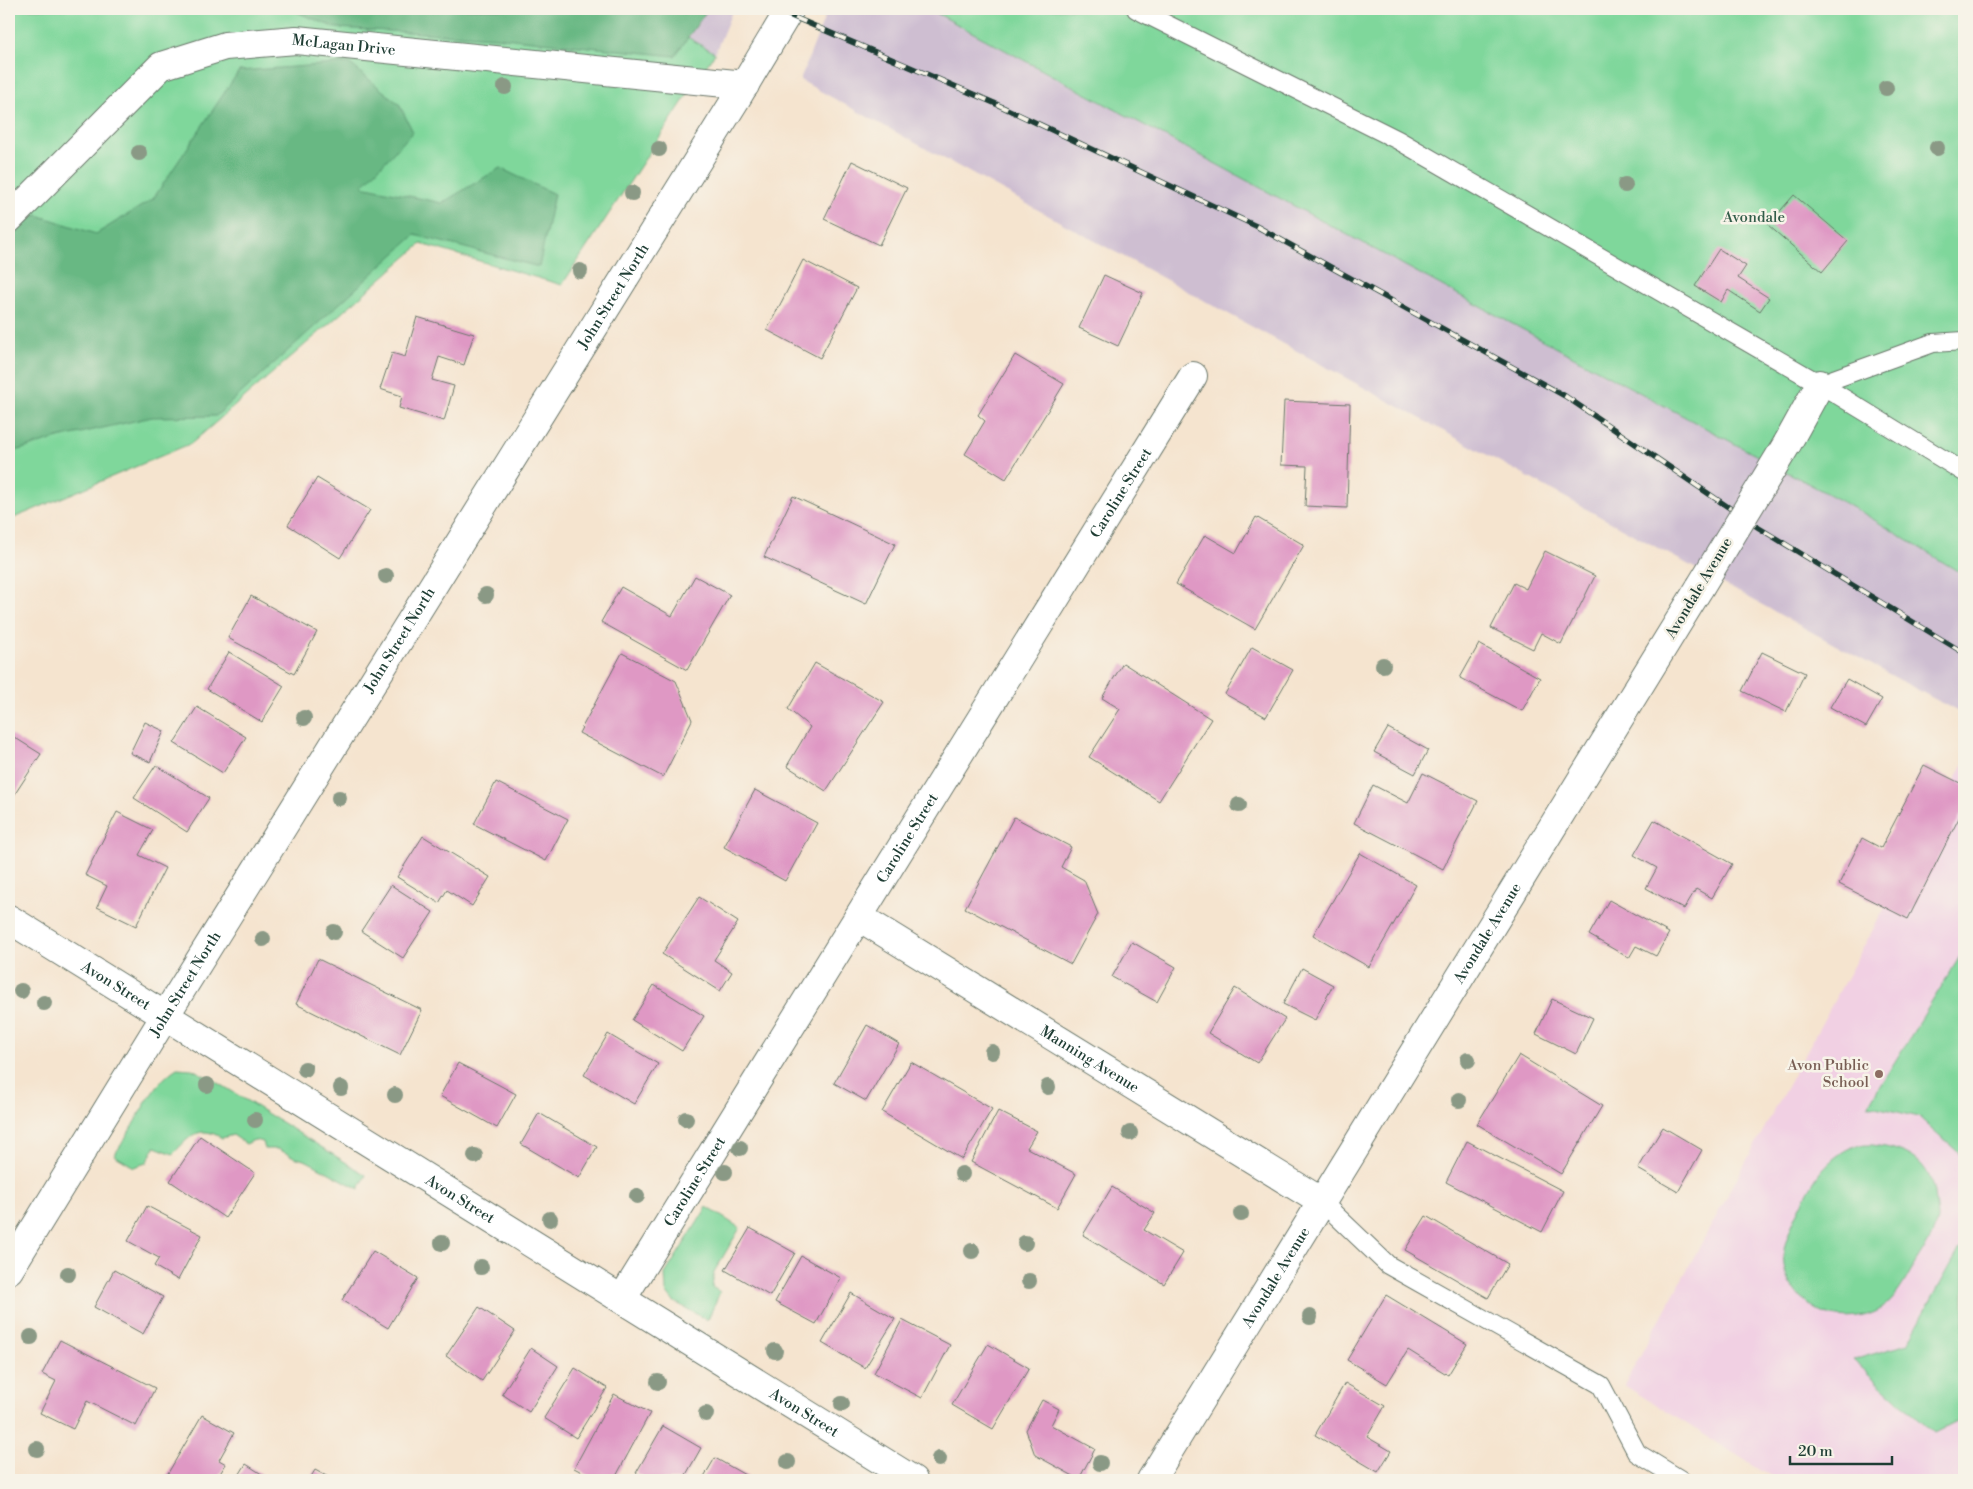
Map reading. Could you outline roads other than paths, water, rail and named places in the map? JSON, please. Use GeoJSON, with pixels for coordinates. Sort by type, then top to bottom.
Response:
{"type":"FeatureCollection","features":[{"type":"Feature","properties":{"kind":"street","name":"John Street North"},"geometry":{"type":"LineString","coordinates":[[9,1270],[745,85],[790,9]]}},
{"type":"Feature","properties":{"kind":"street","name":"McLagan Drive"},"geometry":{"type":"LineString","coordinates":[[9,219],[160,66],[225,46],[296,40],[745,85]]}},
{"type":"Feature","properties":{"kind":"street","name":"Caroline Street"},"geometry":{"type":"LineString","coordinates":[[622,1300],[1193,376]]}},
{"type":"Feature","properties":{"kind":"street","name":"Avondale Avenue"},"geometry":{"type":"LineString","coordinates":[[1151,1480],[1700,587],[1787,444],[1820,384]]}},
{"type":"Feature","properties":{"kind":"street","name":"Manning Avenue"},"geometry":{"type":"LineString","coordinates":[[859,917],[1322,1202]]}},
{"type":"Feature","properties":{"kind":"street","name":"Avon Street"},"geometry":{"type":"LineString","coordinates":[[9,919],[913,1480]]}},
{"type":"Feature","properties":{"kind":"lane"},"geometry":{"type":"LineString","coordinates":[[1136,9],[1398,140],[1820,384],[1964,472]]}},
{"type":"Feature","properties":{"kind":"lane"},"geometry":{"type":"LineString","coordinates":[[1820,384],[1933,343],[1964,341]]}},
{"type":"Feature","properties":{"kind":"lane"},"geometry":{"type":"LineString","coordinates":[[1322,1202],[1388,1265],[1601,1385],[1637,1453],[1681,1480]]}},
{"type":"Feature","properties":{"kind":"railway"},"geometry":{"type":"LineString","coordinates":[[775,9],[994,103],[1256,226],[1565,396],[1759,528],[1964,653]]}},
{"type":"Feature","properties":{"kind":"place","name":"Avon Public School"},"geometry":{"type":"Point","coordinates":[1879,1074]}},
{"type":"Feature","properties":{"kind":"park label","name":"Avondale"},"geometry":{"type":"Point","coordinates":[1754,217]}}]}
